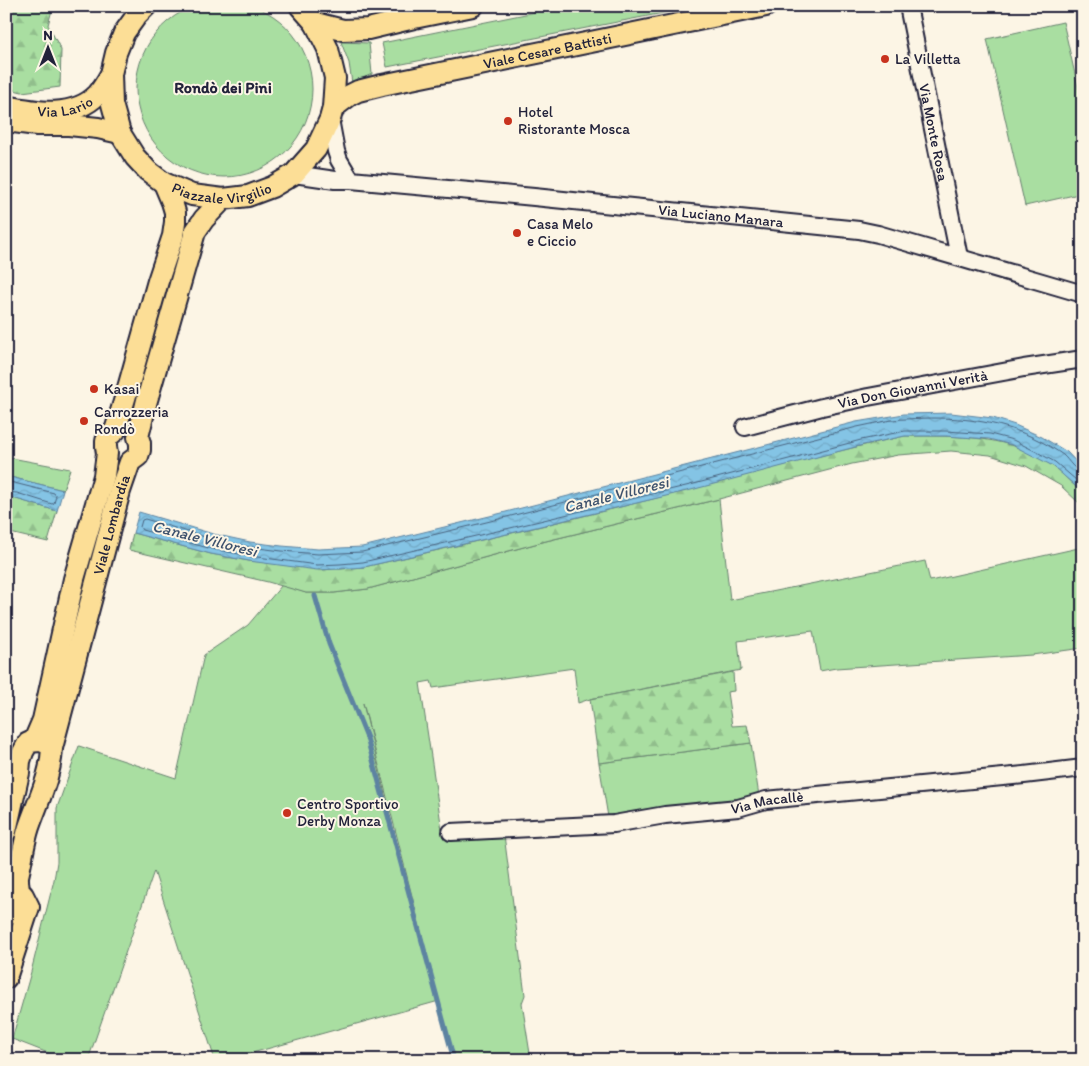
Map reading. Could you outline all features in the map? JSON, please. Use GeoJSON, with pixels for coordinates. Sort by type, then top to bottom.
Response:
{"type":"FeatureCollection","features":[{"type":"Feature","properties":{"kind":"main road","name":"Piazzale Virgilio"},"geometry":{"type":"LineString","coordinates":[[146,6],[124,33],[116,53],[111,74],[112,104],[120,133],[135,157],[148,171],[164,182],[192,195],[223,199],[248,196],[272,187],[294,174],[316,149],[332,113],[335,78],[328,49],[315,23],[300,6]]}},
{"type":"Feature","properties":{"kind":"main road"},"geometry":{"type":"LineString","coordinates":[[315,23],[343,30],[368,29],[474,6]]}},
{"type":"Feature","properties":{"kind":"main road","name":"Viale Cesare Battisti"},"geometry":{"type":"LineString","coordinates":[[332,113],[350,94],[382,85],[766,6]]}},
{"type":"Feature","properties":{"kind":"main road","name":"Via Lario"},"geometry":{"type":"LineString","coordinates":[[6,106],[53,111],[67,111],[77,108],[98,94],[111,74]]}},
{"type":"Feature","properties":{"kind":"main road","name":"Via Lario"},"geometry":{"type":"LineString","coordinates":[[6,121],[32,125],[69,125],[98,128],[120,133]]}},
{"type":"Feature","properties":{"kind":"main road","name":"Viale Lombardia"},"geometry":{"type":"LineString","coordinates":[[6,978],[29,907],[20,889],[18,876],[28,829],[52,759],[43,745],[43,720],[74,579],[104,476],[107,453],[106,441],[115,431],[121,413],[158,281],[173,236],[174,212],[164,182]]}},
{"type":"Feature","properties":{"kind":"main road","name":"Viale Lombardia"},"geometry":{"type":"LineString","coordinates":[[43,745],[123,481],[130,462],[138,456],[140,450],[138,437],[147,400],[196,232],[204,219],[223,199]]}},
{"type":"Feature","properties":{"kind":"main road","name":"Viale Lombardia"},"geometry":{"type":"LineString","coordinates":[[6,831],[13,772],[28,743],[43,745]]}},
{"type":"Feature","properties":{"kind":"main road","name":"Viale Lombardia"},"geometry":{"type":"LineString","coordinates":[[6,915],[14,910],[18,904],[21,895],[20,889]]}},
{"type":"Feature","properties":{"kind":"street","name":"Via Monte Rosa"},"geometry":{"type":"LineString","coordinates":[[908,6],[959,257]]}},
{"type":"Feature","properties":{"kind":"street"},"geometry":{"type":"LineString","coordinates":[[332,113],[336,151],[351,180]]}},
{"type":"Feature","properties":{"kind":"street","name":"Via Luciano Manara"},"geometry":{"type":"LineString","coordinates":[[294,174],[335,180],[534,197],[840,227],[878,234],[1083,294]]}},
{"type":"Feature","properties":{"kind":"street","name":"Via Don Giovanni Verità"},"geometry":{"type":"LineString","coordinates":[[745,427],[868,397],[1083,359]]}},
{"type":"Feature","properties":{"kind":"street","name":"Via Macallè"},"geometry":{"type":"LineString","coordinates":[[452,832],[614,824],[665,815],[738,808],[766,800],[1083,768]]}},
{"type":"Feature","properties":{"kind":"green space"},"geometry":{"type":"Polygon","coordinates":[[[233,1],[258,7],[266,11],[292,33],[306,55],[311,72],[311,106],[306,123],[292,145],[280,157],[258,171],[241,176],[215,177],[190,171],[182,167],[156,145],[142,123],[137,106],[136,80],[142,55],[146,47],[168,21],[190,7],[207,2],[233,1]]]}},
{"type":"Feature","properties":{"kind":"green space"},"geometry":{"type":"Polygon","coordinates":[[[6,6],[53,6],[48,25],[61,50],[60,87],[22,92],[6,88],[6,6]]]}},
{"type":"Feature","properties":{"kind":"green space"},"geometry":{"type":"Polygon","coordinates":[[[565,6],[699,6],[387,67],[382,43],[565,6]]]}},
{"type":"Feature","properties":{"kind":"green space"},"geometry":{"type":"Polygon","coordinates":[[[1063,22],[1083,109],[1083,193],[1025,206],[987,39],[1063,22]]]}},
{"type":"Feature","properties":{"kind":"green space"},"geometry":{"type":"Polygon","coordinates":[[[341,42],[369,43],[372,74],[352,83],[349,63],[341,42]]]}},
{"type":"Feature","properties":{"kind":"green space"},"geometry":{"type":"Polygon","coordinates":[[[905,436],[964,437],[983,439],[1020,448],[1054,467],[1083,493],[1083,508],[1061,486],[1026,466],[990,455],[951,451],[898,455],[852,464],[546,541],[368,589],[334,593],[306,593],[268,582],[129,550],[133,533],[211,554],[249,561],[340,569],[364,567],[569,519],[905,436]]]}},
{"type":"Feature","properties":{"kind":"green space"},"geometry":{"type":"Polygon","coordinates":[[[6,457],[70,469],[63,490],[6,476],[6,457]]]}},
{"type":"Feature","properties":{"kind":"green space"},"geometry":{"type":"Polygon","coordinates":[[[6,496],[57,511],[48,542],[6,532],[6,496]]]}},
{"type":"Feature","properties":{"kind":"green space"},"geometry":{"type":"Polygon","coordinates":[[[719,499],[730,600],[925,561],[930,581],[1083,547],[1083,648],[1032,655],[836,668],[820,671],[813,631],[738,641],[741,670],[590,699],[578,703],[574,668],[433,688],[431,681],[420,683],[443,837],[504,835],[525,995],[522,1003],[531,1060],[455,1060],[439,1001],[233,1060],[215,1060],[154,871],[88,1060],[66,1060],[12,1039],[54,880],[57,862],[57,808],[79,746],[176,778],[204,655],[248,625],[282,585],[306,593],[334,593],[368,589],[546,541],[719,499]],[[363,703],[398,848],[428,959],[363,703]]]}},
{"type":"Feature","properties":{"kind":"green space"},"geometry":{"type":"Polygon","coordinates":[[[733,672],[734,691],[727,692],[732,726],[747,725],[751,743],[599,763],[590,699],[733,672]]]}},
{"type":"Feature","properties":{"kind":"green space"},"geometry":{"type":"Polygon","coordinates":[[[751,743],[759,796],[608,817],[599,763],[751,743]]]}},
{"type":"Feature","properties":{"kind":"water","name":"Canale Villoresi"},"geometry":{"type":"Polygon","coordinates":[[[951,413],[993,418],[1015,425],[1042,437],[1067,452],[1083,469],[1083,493],[1053,466],[1012,445],[989,439],[905,436],[863,445],[691,490],[364,567],[317,570],[249,561],[211,554],[133,533],[139,512],[213,534],[250,542],[318,549],[362,547],[856,422],[904,414],[951,413]]]}},
{"type":"Feature","properties":{"kind":"water"},"geometry":{"type":"Polygon","coordinates":[[[6,476],[63,490],[57,511],[6,496],[6,476]]]}},
{"type":"Feature","properties":{"kind":"waterway"},"geometry":{"type":"LineString","coordinates":[[315,596],[329,644],[367,738],[454,1060]]}},
{"type":"Feature","properties":{"kind":"place","name":"La Villetta"},"geometry":{"type":"Point","coordinates":[885,59]}},
{"type":"Feature","properties":{"kind":"place","name":"Hotel Ristorante Mosca"},"geometry":{"type":"Point","coordinates":[508,121]}},
{"type":"Feature","properties":{"kind":"place","name":"Casa Melo e Ciccio"},"geometry":{"type":"Point","coordinates":[517,233]}},
{"type":"Feature","properties":{"kind":"place","name":"Kasai"},"geometry":{"type":"Point","coordinates":[94,389]}},
{"type":"Feature","properties":{"kind":"place","name":"Carrozzeria Rondò"},"geometry":{"type":"Point","coordinates":[84,421]}},
{"type":"Feature","properties":{"kind":"place","name":"Centro Sportivo Derby Monza"},"geometry":{"type":"Point","coordinates":[287,813]}},
{"type":"Feature","properties":{"kind":"district","name":"Rondò dei Pini"},"geometry":{"type":"Point","coordinates":[223,87]}}]}
